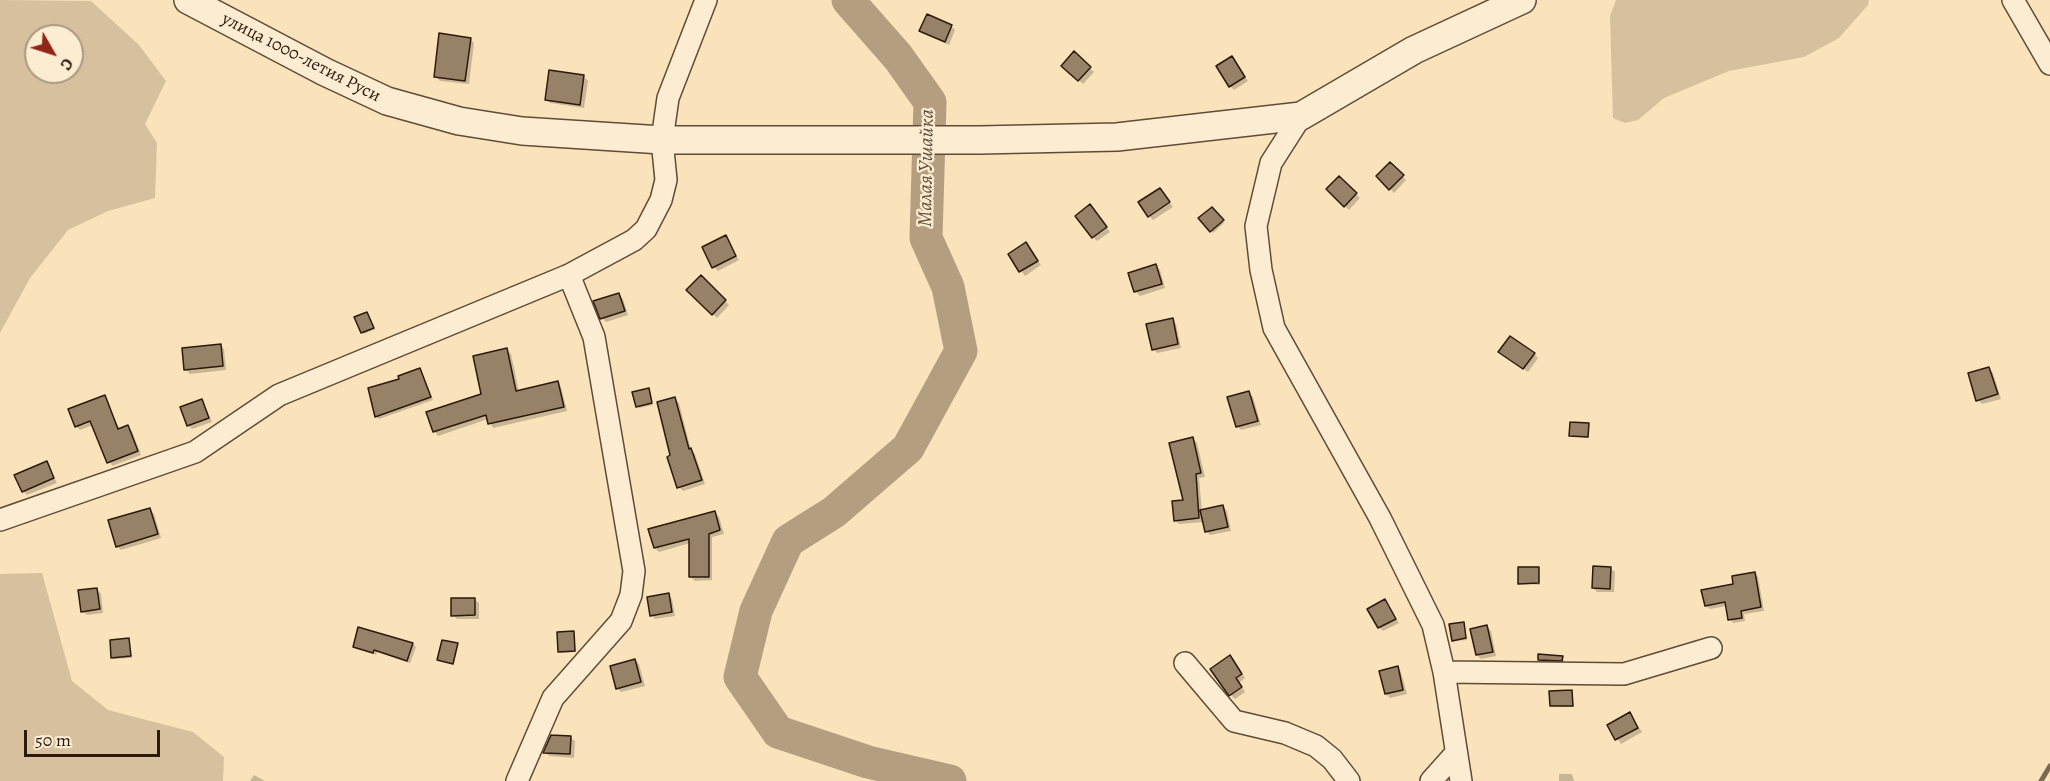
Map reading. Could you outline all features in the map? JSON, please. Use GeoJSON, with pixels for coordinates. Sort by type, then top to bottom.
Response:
{"type":"FeatureCollection","features":[{"type":"Feature","properties":{"kind":"street","name":"улица 1000-летия Руси"},"geometry":{"type":"LineString","coordinates":[[188,0],[325,72],[387,101],[459,121],[522,131],[663,140],[980,140],[1117,137],[1301,116]]}},
{"type":"Feature","properties":{"kind":"street"},"geometry":{"type":"LineString","coordinates":[[0,520],[195,452],[279,395],[569,275],[634,240],[646,229],[661,200],[666,180],[663,140],[668,98],[706,0]]}},
{"type":"Feature","properties":{"kind":"street"},"geometry":{"type":"LineString","coordinates":[[1461,781],[1444,672],[1432,625],[1412,578],[1274,328],[1261,270],[1256,226],[1271,162],[1301,116],[1414,51],[1522,0]]}},
{"type":"Feature","properties":{"kind":"street"},"geometry":{"type":"LineString","coordinates":[[2013,0],[2050,64]]}},
{"type":"Feature","properties":{"kind":"street"},"geometry":{"type":"LineString","coordinates":[[517,781],[553,698],[621,621],[628,609],[634,571],[594,337],[569,275]]}},
{"type":"Feature","properties":{"kind":"street"},"geometry":{"type":"LineString","coordinates":[[1444,672],[1624,674],[1711,648]]}},
{"type":"Feature","properties":{"kind":"street"},"geometry":{"type":"LineString","coordinates":[[1185,663],[1234,721],[1285,733],[1316,746],[1332,759],[1349,781]]}},
{"type":"Feature","properties":{"kind":"street"},"geometry":{"type":"LineString","coordinates":[[1431,781],[1456,753]]}},
{"type":"Feature","properties":{"kind":"shaded area"},"geometry":{"type":"Polygon","coordinates":[[[0,0],[91,1],[139,45],[166,81],[145,124],[157,143],[155,198],[108,211],[68,230],[30,278],[0,333],[0,0]]]}},
{"type":"Feature","properties":{"kind":"shaded area"},"geometry":{"type":"Polygon","coordinates":[[[1616,0],[1869,0],[1868,5],[1839,38],[1804,57],[1729,71],[1664,98],[1638,120],[1625,123],[1613,118],[1610,16],[1616,0]]]}},
{"type":"Feature","properties":{"kind":"shaded area"},"geometry":{"type":"Polygon","coordinates":[[[42,573],[72,681],[108,710],[193,732],[224,757],[223,781],[0,781],[0,574],[42,573]]]}},
{"type":"Feature","properties":{"kind":"building"},"geometry":{"type":"Polygon","coordinates":[[[927,14],[952,25],[945,42],[919,31],[927,14]]]}},
{"type":"Feature","properties":{"kind":"building"},"geometry":{"type":"Polygon","coordinates":[[[439,33],[471,38],[465,81],[434,77],[439,33]]]}},
{"type":"Feature","properties":{"kind":"building"},"geometry":{"type":"Polygon","coordinates":[[[1074,51],[1091,67],[1078,81],[1061,66],[1074,51]]]}},
{"type":"Feature","properties":{"kind":"building"},"geometry":{"type":"Polygon","coordinates":[[[1232,56],[1245,77],[1229,87],[1216,66],[1232,56]]]}},
{"type":"Feature","properties":{"kind":"building"},"geometry":{"type":"Polygon","coordinates":[[[549,70],[584,75],[580,105],[545,100],[549,70]]]}},
{"type":"Feature","properties":{"kind":"building"},"geometry":{"type":"Polygon","coordinates":[[[1390,162],[1404,175],[1389,190],[1376,176],[1390,162]]]}},
{"type":"Feature","properties":{"kind":"building"},"geometry":{"type":"Polygon","coordinates":[[[1339,176],[1357,193],[1344,207],[1326,189],[1339,176]]]}},
{"type":"Feature","properties":{"kind":"building"},"geometry":{"type":"Polygon","coordinates":[[[1160,188],[1170,202],[1148,217],[1138,202],[1160,188]]]}},
{"type":"Feature","properties":{"kind":"building"},"geometry":{"type":"Polygon","coordinates":[[[1090,204],[1107,227],[1092,238],[1075,216],[1090,204]]]}},
{"type":"Feature","properties":{"kind":"building"},"geometry":{"type":"Polygon","coordinates":[[[1212,207],[1224,220],[1210,232],[1198,218],[1212,207]]]}},
{"type":"Feature","properties":{"kind":"building"},"geometry":{"type":"Polygon","coordinates":[[[726,235],[736,256],[712,268],[702,247],[726,235]]]}},
{"type":"Feature","properties":{"kind":"building"},"geometry":{"type":"Polygon","coordinates":[[[1026,242],[1038,261],[1019,272],[1008,254],[1026,242]]]}},
{"type":"Feature","properties":{"kind":"building"},"geometry":{"type":"Polygon","coordinates":[[[1156,264],[1162,284],[1134,292],[1128,273],[1156,264]]]}},
{"type":"Feature","properties":{"kind":"building"},"geometry":{"type":"Polygon","coordinates":[[[701,275],[726,300],[712,315],[686,290],[701,275]]]}},
{"type":"Feature","properties":{"kind":"building"},"geometry":{"type":"Polygon","coordinates":[[[619,293],[625,311],[600,319],[593,301],[619,293]]]}},
{"type":"Feature","properties":{"kind":"building"},"geometry":{"type":"Polygon","coordinates":[[[367,312],[374,328],[361,333],[354,317],[367,312]]]}},
{"type":"Feature","properties":{"kind":"building"},"geometry":{"type":"Polygon","coordinates":[[[1173,318],[1178,344],[1152,350],[1146,324],[1173,318]]]}},
{"type":"Feature","properties":{"kind":"building"},"geometry":{"type":"Polygon","coordinates":[[[1510,336],[1535,353],[1523,369],[1498,352],[1510,336]]]}},
{"type":"Feature","properties":{"kind":"building"},"geometry":{"type":"Polygon","coordinates":[[[221,344],[223,366],[184,370],[182,348],[221,344]]]}},
{"type":"Feature","properties":{"kind":"building"},"geometry":{"type":"Polygon","coordinates":[[[507,348],[516,391],[558,381],[564,407],[488,424],[486,415],[433,432],[426,412],[481,394],[473,356],[507,348]]]}},
{"type":"Feature","properties":{"kind":"building"},"geometry":{"type":"Polygon","coordinates":[[[1989,367],[1998,394],[1976,401],[1968,373],[1989,367]]]}},
{"type":"Feature","properties":{"kind":"building"},"geometry":{"type":"Polygon","coordinates":[[[420,368],[431,397],[375,417],[368,388],[399,379],[398,376],[420,368]]]}},
{"type":"Feature","properties":{"kind":"building"},"geometry":{"type":"Polygon","coordinates":[[[649,388],[652,403],[636,407],[632,392],[649,388]]]}},
{"type":"Feature","properties":{"kind":"building"},"geometry":{"type":"Polygon","coordinates":[[[1249,391],[1258,421],[1236,427],[1227,397],[1249,391]]]}},
{"type":"Feature","properties":{"kind":"building"},"geometry":{"type":"Polygon","coordinates":[[[105,395],[118,429],[128,425],[138,451],[107,463],[90,421],[75,427],[68,409],[105,395]]]}},
{"type":"Feature","properties":{"kind":"building"},"geometry":{"type":"Polygon","coordinates":[[[675,397],[689,449],[691,448],[702,480],[677,488],[667,457],[670,455],[657,402],[675,397]]]}},
{"type":"Feature","properties":{"kind":"building"},"geometry":{"type":"Polygon","coordinates":[[[202,399],[209,418],[187,426],[180,407],[202,399]]]}},
{"type":"Feature","properties":{"kind":"building"},"geometry":{"type":"Polygon","coordinates":[[[1570,422],[1589,423],[1588,437],[1569,436],[1570,422]]]}},
{"type":"Feature","properties":{"kind":"building"},"geometry":{"type":"Polygon","coordinates":[[[1193,437],[1201,473],[1196,474],[1199,518],[1174,521],[1172,501],[1183,500],[1169,443],[1193,437]]]}},
{"type":"Feature","properties":{"kind":"building"},"geometry":{"type":"Polygon","coordinates":[[[47,461],[54,478],[22,492],[14,475],[47,461]]]}},
{"type":"Feature","properties":{"kind":"building"},"geometry":{"type":"Polygon","coordinates":[[[1223,505],[1228,527],[1205,532],[1200,510],[1223,505]]]}},
{"type":"Feature","properties":{"kind":"building"},"geometry":{"type":"Polygon","coordinates":[[[150,508],[158,534],[116,547],[108,520],[150,508]]]}},
{"type":"Feature","properties":{"kind":"building"},"geometry":{"type":"Polygon","coordinates":[[[715,511],[720,530],[709,534],[709,577],[689,577],[689,539],[654,548],[648,529],[715,511]]]}},
{"type":"Feature","properties":{"kind":"building"},"geometry":{"type":"Polygon","coordinates":[[[1593,566],[1611,567],[1610,589],[1592,588],[1593,566]]]}},
{"type":"Feature","properties":{"kind":"building"},"geometry":{"type":"Polygon","coordinates":[[[1518,567],[1539,567],[1539,583],[1518,584],[1518,567]]]}},
{"type":"Feature","properties":{"kind":"building"},"geometry":{"type":"Polygon","coordinates":[[[1755,572],[1761,607],[1741,611],[1742,618],[1728,620],[1725,602],[1705,606],[1701,590],[1733,584],[1732,576],[1755,572]]]}},
{"type":"Feature","properties":{"kind":"building"},"geometry":{"type":"Polygon","coordinates":[[[97,588],[100,609],[81,612],[78,590],[97,588]]]}},
{"type":"Feature","properties":{"kind":"building"},"geometry":{"type":"Polygon","coordinates":[[[669,593],[672,612],[650,616],[647,597],[669,593]]]}},
{"type":"Feature","properties":{"kind":"building"},"geometry":{"type":"Polygon","coordinates":[[[451,598],[475,598],[475,615],[451,616],[451,598]]]}},
{"type":"Feature","properties":{"kind":"building"},"geometry":{"type":"Polygon","coordinates":[[[1385,599],[1396,619],[1378,628],[1367,609],[1385,599]]]}},
{"type":"Feature","properties":{"kind":"building"},"geometry":{"type":"Polygon","coordinates":[[[1464,622],[1466,638],[1452,641],[1449,624],[1464,622]]]}},
{"type":"Feature","properties":{"kind":"building"},"geometry":{"type":"Polygon","coordinates":[[[1487,625],[1493,652],[1476,655],[1470,629],[1487,625]]]}},
{"type":"Feature","properties":{"kind":"building"},"geometry":{"type":"Polygon","coordinates":[[[358,627],[413,643],[407,661],[374,650],[373,653],[353,647],[358,627]]]}},
{"type":"Feature","properties":{"kind":"building"},"geometry":{"type":"Polygon","coordinates":[[[574,631],[575,651],[558,652],[557,632],[574,631]]]}},
{"type":"Feature","properties":{"kind":"building"},"geometry":{"type":"Polygon","coordinates":[[[129,638],[131,656],[111,658],[110,640],[129,638]]]}},
{"type":"Feature","properties":{"kind":"building"},"geometry":{"type":"Polygon","coordinates":[[[442,640],[458,643],[453,664],[437,660],[442,640]]]}},
{"type":"Feature","properties":{"kind":"building"},"geometry":{"type":"Polygon","coordinates":[[[1538,654],[1563,656],[1562,661],[1538,660],[1538,654]]]}},
{"type":"Feature","properties":{"kind":"building"},"geometry":{"type":"Polygon","coordinates":[[[1230,655],[1242,674],[1236,678],[1242,687],[1229,696],[1210,669],[1230,655]]]}},
{"type":"Feature","properties":{"kind":"building"},"geometry":{"type":"Polygon","coordinates":[[[635,659],[641,682],[616,689],[610,666],[635,659]]]}},
{"type":"Feature","properties":{"kind":"building"},"geometry":{"type":"Polygon","coordinates":[[[1398,666],[1403,690],[1385,694],[1379,671],[1398,666]]]}},
{"type":"Feature","properties":{"kind":"building"},"geometry":{"type":"Polygon","coordinates":[[[1572,690],[1573,706],[1550,706],[1549,691],[1572,690]]]}},
{"type":"Feature","properties":{"kind":"building"},"geometry":{"type":"Polygon","coordinates":[[[1630,712],[1638,728],[1615,740],[1607,725],[1630,712]]]}},
{"type":"Feature","properties":{"kind":"building"},"geometry":{"type":"Polygon","coordinates":[[[551,735],[571,736],[570,754],[543,753],[551,735]]]}},
{"type":"Feature","properties":{"kind":"waterway","name":"Малая Ушайка"},"geometry":{"type":"LineString","coordinates":[[848,0],[898,57],[930,102],[926,238],[948,287],[961,351],[908,448],[834,512],[788,541],[756,611],[740,677],[778,732],[868,762],[950,781]]}},
{"type":"Feature","properties":{"kind":"waterway"},"geometry":{"type":"LineString","coordinates":[[2041,781],[2050,766]]}}]}
